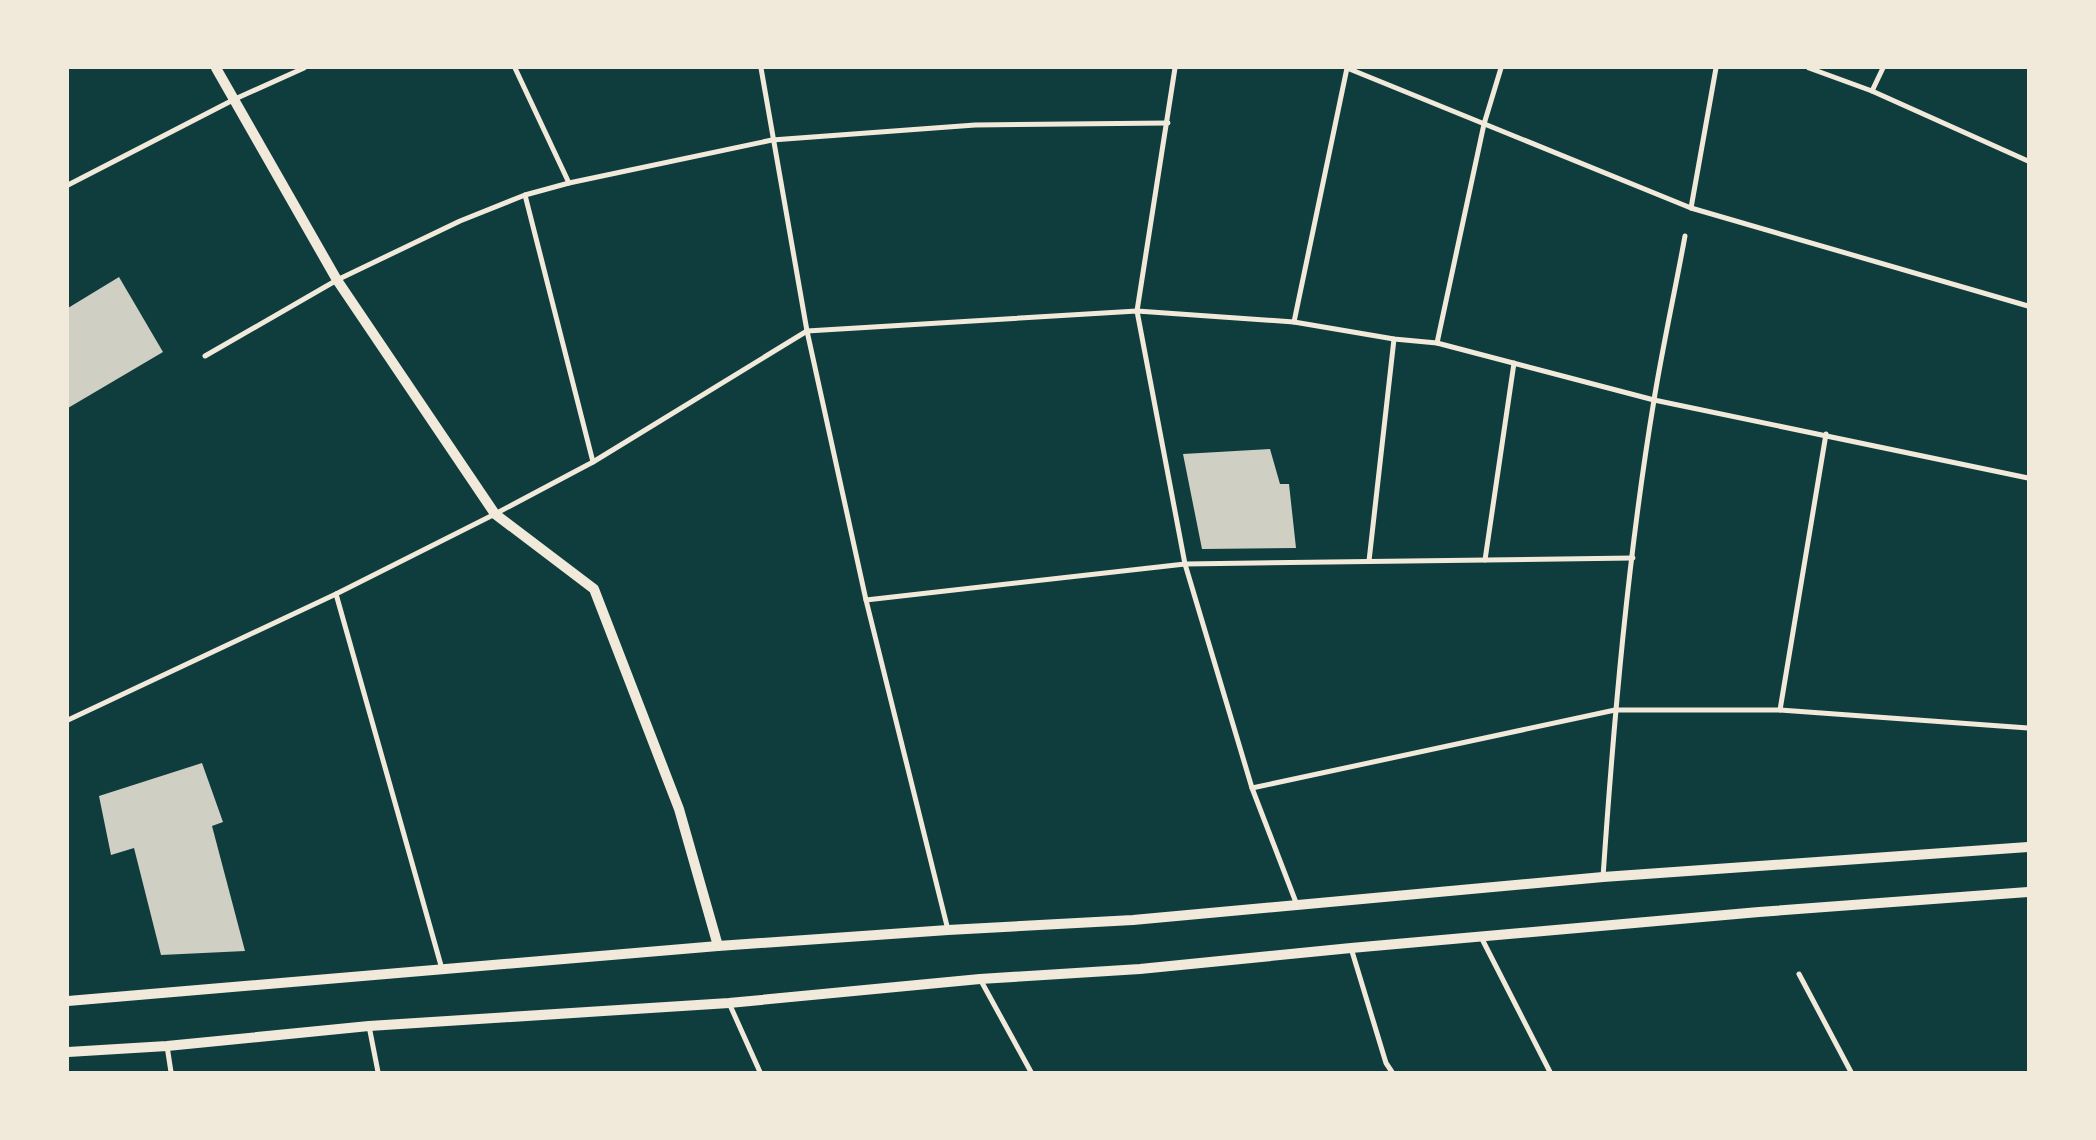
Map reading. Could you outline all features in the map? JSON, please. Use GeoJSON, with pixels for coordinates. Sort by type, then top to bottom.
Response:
{"type":"FeatureCollection","features":[{"type":"Feature","properties":{"kind":"main road"},"geometry":{"type":"LineString","coordinates":[[216,68],[337,280],[495,514],[594,589],[679,808],[718,946]]}},
{"type":"Feature","properties":{"kind":"main road"},"geometry":{"type":"LineString","coordinates":[[68,1001],[718,946],[948,930],[1133,920],[1603,876],[2028,847]]}},
{"type":"Feature","properties":{"kind":"main road"},"geometry":{"type":"LineString","coordinates":[[68,1052],[167,1046],[369,1026],[729,1003],[980,979],[1140,969],[1481,936],[1759,912],[2028,892]]}},
{"type":"Feature","properties":{"kind":"street"},"geometry":{"type":"LineString","coordinates":[[68,185],[235,99],[304,68]]}},
{"type":"Feature","properties":{"kind":"street"},"geometry":{"type":"LineString","coordinates":[[515,68],[569,183]]}},
{"type":"Feature","properties":{"kind":"street"},"geometry":{"type":"LineString","coordinates":[[761,68],[772,140],[807,331],[866,600],[948,930]]}},
{"type":"Feature","properties":{"kind":"street"},"geometry":{"type":"LineString","coordinates":[[1175,68],[1168,123],[1137,311],[1185,564],[1252,788],[1298,906]]}},
{"type":"Feature","properties":{"kind":"street"},"geometry":{"type":"LineString","coordinates":[[1294,322],[1347,68],[1690,208],[2028,306]]}},
{"type":"Feature","properties":{"kind":"street"},"geometry":{"type":"LineString","coordinates":[[1437,343],[1484,124],[1501,68]]}},
{"type":"Feature","properties":{"kind":"street"},"geometry":{"type":"LineString","coordinates":[[1690,208],[1716,68]]}},
{"type":"Feature","properties":{"kind":"street"},"geometry":{"type":"LineString","coordinates":[[1809,68],[1872,92],[2028,161]]}},
{"type":"Feature","properties":{"kind":"street"},"geometry":{"type":"LineString","coordinates":[[1872,92],[1883,68]]}},
{"type":"Feature","properties":{"kind":"street"},"geometry":{"type":"LineString","coordinates":[[205,356],[337,280],[460,221],[525,195],[569,183],[772,140],[975,125],[1168,123]]}},
{"type":"Feature","properties":{"kind":"street"},"geometry":{"type":"LineString","coordinates":[[525,195],[593,462]]}},
{"type":"Feature","properties":{"kind":"street"},"geometry":{"type":"LineString","coordinates":[[1603,876],[1615,710],[1633,558],[1654,400],[1685,236]]}},
{"type":"Feature","properties":{"kind":"street"},"geometry":{"type":"LineString","coordinates":[[68,720],[336,594],[495,514],[593,462],[807,331],[1137,311],[1294,322],[1394,339],[1437,343],[1654,400],[1826,434],[2028,478]]}},
{"type":"Feature","properties":{"kind":"street"},"geometry":{"type":"LineString","coordinates":[[1369,561],[1394,339]]}},
{"type":"Feature","properties":{"kind":"street"},"geometry":{"type":"LineString","coordinates":[[1486,560],[1514,363]]}},
{"type":"Feature","properties":{"kind":"street"},"geometry":{"type":"LineString","coordinates":[[1780,710],[1826,434]]}},
{"type":"Feature","properties":{"kind":"street"},"geometry":{"type":"LineString","coordinates":[[866,600],[1185,564],[1633,558]]}},
{"type":"Feature","properties":{"kind":"street"},"geometry":{"type":"LineString","coordinates":[[336,594],[442,970]]}},
{"type":"Feature","properties":{"kind":"street"},"geometry":{"type":"LineString","coordinates":[[1252,788],[1615,710],[1780,710],[2028,728]]}},
{"type":"Feature","properties":{"kind":"street"},"geometry":{"type":"LineString","coordinates":[[1481,936],[1550,1072]]}},
{"type":"Feature","properties":{"kind":"street"},"geometry":{"type":"LineString","coordinates":[[1351,948],[1386,1063],[1392,1072]]}},
{"type":"Feature","properties":{"kind":"street"},"geometry":{"type":"LineString","coordinates":[[1799,974],[1851,1072]]}},
{"type":"Feature","properties":{"kind":"street"},"geometry":{"type":"LineString","coordinates":[[980,979],[1032,1072]]}},
{"type":"Feature","properties":{"kind":"street"},"geometry":{"type":"LineString","coordinates":[[729,1003],[760,1072]]}},
{"type":"Feature","properties":{"kind":"street"},"geometry":{"type":"LineString","coordinates":[[369,1026],[378,1072]]}},
{"type":"Feature","properties":{"kind":"street"},"geometry":{"type":"LineString","coordinates":[[167,1046],[171,1072]]}},
{"type":"Feature","properties":{"kind":"building"},"geometry":{"type":"Polygon","coordinates":[[[119,277],[163,352],[68,408],[68,308],[119,277]]]}},
{"type":"Feature","properties":{"kind":"building"},"geometry":{"type":"Polygon","coordinates":[[[1270,449],[1280,484],[1289,484],[1296,548],[1202,549],[1183,454],[1270,449]]]}},
{"type":"Feature","properties":{"kind":"building"},"geometry":{"type":"Polygon","coordinates":[[[202,763],[223,822],[212,826],[245,951],[161,955],[134,848],[111,855],[99,796],[202,763]]]}}]}
